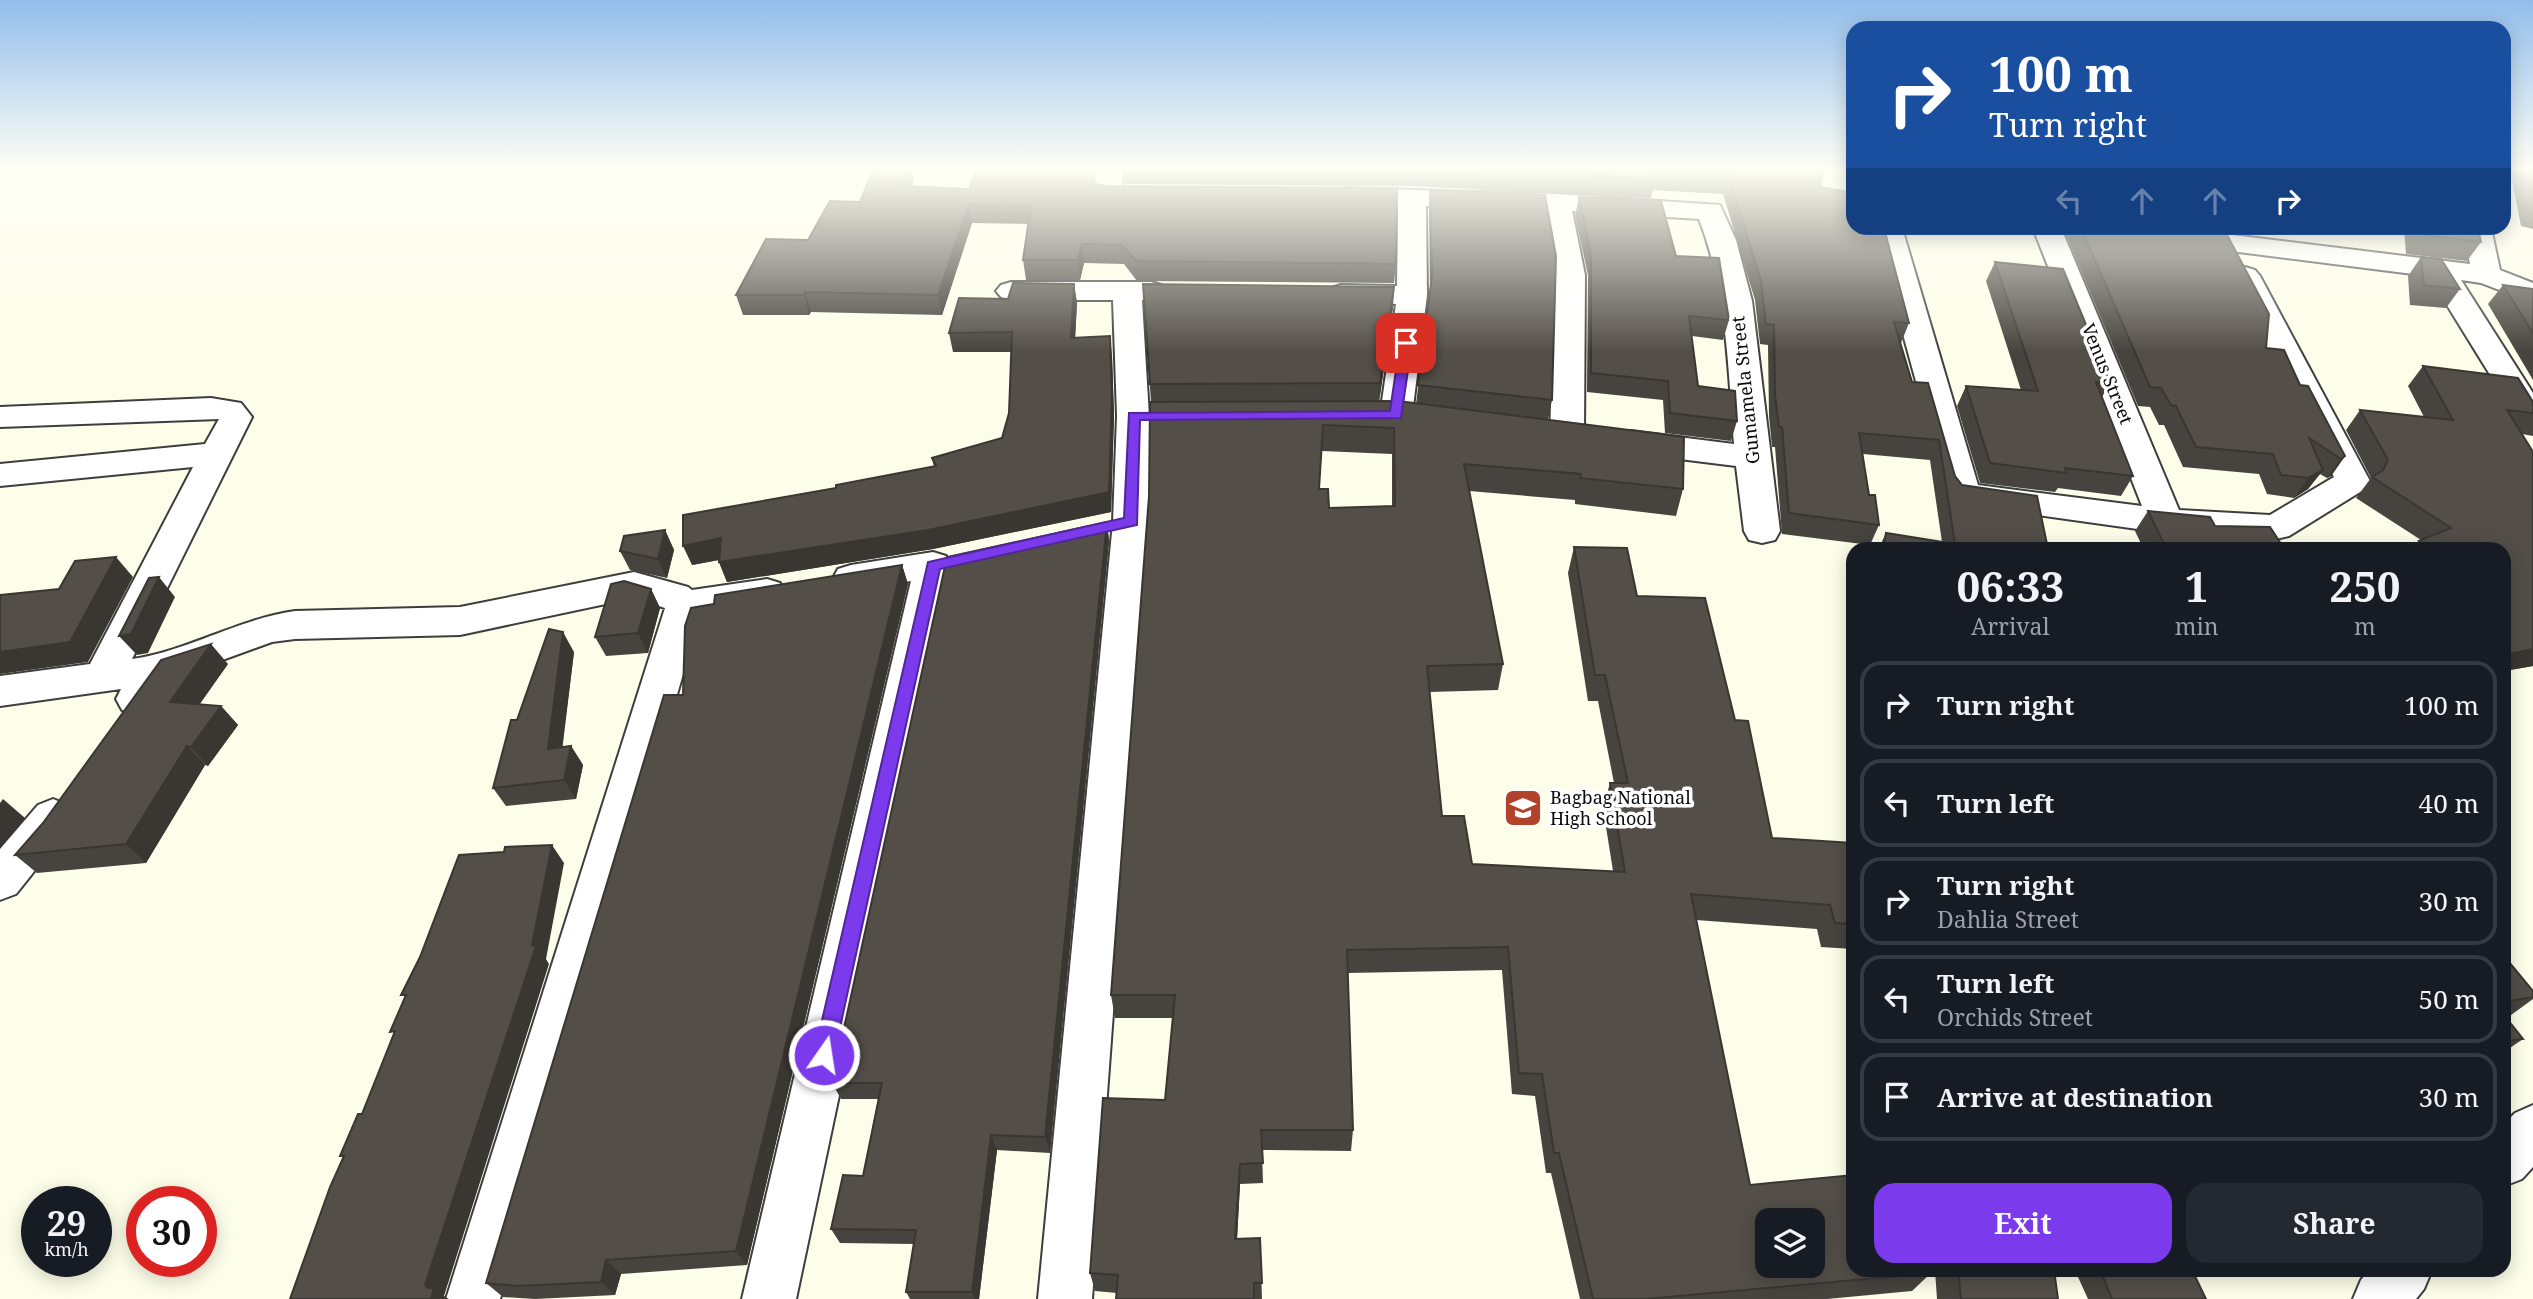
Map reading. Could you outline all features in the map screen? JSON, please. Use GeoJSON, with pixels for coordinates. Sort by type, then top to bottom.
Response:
{"type":"FeatureCollection","features":[{"type":"Feature","properties":{"kind":"street"},"geometry":{"type":"LineString","coordinates":[[1396,416],[1412,295],[1412,231]]}},
{"type":"Feature","properties":{"kind":"street"},"geometry":{"type":"LineString","coordinates":[[1561,231],[1570,275],[1577,436],[1752,457]]}},
{"type":"Feature","properties":{"kind":"street","name":"Gumamela Street"},"geometry":{"type":"LineString","coordinates":[[1719,231],[1742,328],[1752,457],[1762,531]]}},
{"type":"Feature","properties":{"kind":"street"},"geometry":{"type":"LineString","coordinates":[[1890,235],[1964,495],[2166,521],[2276,527],[2353,481],[2228,243]]}},
{"type":"Feature","properties":{"kind":"street","name":"Venus Street"},"geometry":{"type":"LineString","coordinates":[[2050,235],[2166,521]]}},
{"type":"Feature","properties":{"kind":"street"},"geometry":{"type":"LineString","coordinates":[[2166,235],[2487,275],[2533,294]]}},
{"type":"Feature","properties":{"kind":"street"},"geometry":{"type":"LineString","coordinates":[[2478,235],[2487,275]]}},
{"type":"Feature","properties":{"kind":"street"},"geometry":{"type":"LineString","coordinates":[[2439,269],[2533,418]]}},
{"type":"Feature","properties":{"kind":"street"},"geometry":{"type":"LineString","coordinates":[[1010,291],[1182,292]]}},
{"type":"Feature","properties":{"kind":"street"},"geometry":{"type":"LineString","coordinates":[[1065,1299],[1112,526],[1147,416],[1127,291]]}},
{"type":"Feature","properties":{"kind":"street"},"geometry":{"type":"LineString","coordinates":[[1317,293],[1412,295]]}},
{"type":"Feature","properties":{"kind":"street"},"geometry":{"type":"LineString","coordinates":[[0,417],[211,408],[229,410],[236,417],[103,677]]}},
{"type":"Feature","properties":{"kind":"street"},"geometry":{"type":"LineString","coordinates":[[0,475],[216,454]]}},
{"type":"Feature","properties":{"kind":"street"},"geometry":{"type":"LineString","coordinates":[[685,605],[946,563],[769,1299]]}},
{"type":"Feature","properties":{"kind":"street"},"geometry":{"type":"LineString","coordinates":[[0,691],[156,670],[268,629],[295,625],[460,621],[634,585],[675,596],[685,605]]}},
{"type":"Feature","properties":{"kind":"street"},"geometry":{"type":"LineString","coordinates":[[473,1299],[685,605]]}},
{"type":"Feature","properties":{"kind":"street"},"geometry":{"type":"LineString","coordinates":[[117,726],[156,670]]}},
{"type":"Feature","properties":{"kind":"street"},"geometry":{"type":"LineString","coordinates":[[0,881],[47,827],[78,782]]}},
{"type":"Feature","properties":{"kind":"street"},"geometry":{"type":"LineString","coordinates":[[2511,1154],[2533,1130]]}},
{"type":"Feature","properties":{"kind":"street"},"geometry":{"type":"LineString","coordinates":[[2380,1299],[2399,1277]]}},
{"type":"Feature","properties":{"kind":"building"},"geometry":{"type":"Polygon","coordinates":[[[813,231],[960,231],[938,295],[805,292],[804,295],[736,295],[766,239],[808,240],[813,231]]]}},
{"type":"Feature","properties":{"kind":"building"},"geometry":{"type":"Polygon","coordinates":[[[1027,231],[1396,231],[1396,264],[1136,261],[1122,245],[1082,244],[1078,260],[1023,260],[1027,231]]]}},
{"type":"Feature","properties":{"kind":"building"},"geometry":{"type":"Polygon","coordinates":[[[1431,231],[1551,231],[1556,256],[1552,400],[1418,385],[1432,276],[1431,231]]]}},
{"type":"Feature","properties":{"kind":"building"},"geometry":{"type":"Polygon","coordinates":[[[1586,231],[1669,231],[1676,256],[1719,258],[1729,320],[1689,316],[1698,386],[1735,391],[1737,421],[1670,413],[1668,381],[1591,373],[1591,256],[1586,231]]]}},
{"type":"Feature","properties":{"kind":"building"},"geometry":{"type":"Polygon","coordinates":[[[1745,231],[1846,231],[1846,235],[1886,235],[1909,323],[1894,322],[1912,382],[1928,383],[1955,476],[1962,485],[2037,496],[2047,542],[1955,542],[1939,440],[1859,433],[1869,495],[1875,495],[1879,525],[1789,513],[1782,427],[1779,427],[1775,395],[1774,325],[1766,324],[1761,281],[1745,231]]]}},
{"type":"Feature","properties":{"kind":"building"},"geometry":{"type":"Polygon","coordinates":[[[2084,235],[2227,235],[2269,314],[2266,348],[2284,350],[2300,385],[2308,386],[2345,456],[2341,459],[2309,438],[2323,470],[2308,478],[2281,475],[2273,454],[2196,447],[2176,406],[2171,405],[2161,388],[2150,387],[2084,235]]]}},
{"type":"Feature","properties":{"kind":"building"},"geometry":{"type":"Polygon","coordinates":[[[2427,235],[2480,235],[2481,242],[2427,235]]]}},
{"type":"Feature","properties":{"kind":"building"},"geometry":{"type":"Polygon","coordinates":[[[2421,257],[2441,259],[2460,289],[2424,285],[2421,257]]]}},
{"type":"Feature","properties":{"kind":"building"},"geometry":{"type":"Polygon","coordinates":[[[1995,262],[2063,269],[2110,383],[2096,382],[2133,476],[2065,468],[2066,473],[1990,463],[1966,386],[2038,391],[1995,262]]]}},
{"type":"Feature","properties":{"kind":"building"},"geometry":{"type":"Polygon","coordinates":[[[1013,283],[1074,284],[1071,338],[1110,336],[1112,396],[1109,492],[928,530],[719,562],[721,538],[683,546],[683,515],[836,488],[836,485],[936,466],[932,458],[1002,438],[1009,413],[1012,332],[949,333],[959,298],[1008,299],[1013,283]]]}},
{"type":"Feature","properties":{"kind":"building"},"geometry":{"type":"Polygon","coordinates":[[[1143,284],[1394,287],[1380,383],[1150,384],[1143,284]]]}},
{"type":"Feature","properties":{"kind":"building"},"geometry":{"type":"Polygon","coordinates":[[[2503,285],[2533,289],[2533,333],[2503,285]]]}},
{"type":"Feature","properties":{"kind":"building"},"geometry":{"type":"Polygon","coordinates":[[[2423,366],[2518,378],[2533,402],[2533,413],[2507,410],[2533,452],[2533,649],[2511,654],[2511,542],[2420,542],[2451,528],[2372,477],[2383,470],[2388,460],[2360,410],[2453,420],[2423,366]]]}},
{"type":"Feature","properties":{"kind":"building"},"geometry":{"type":"Polygon","coordinates":[[[1398,401],[1684,437],[1683,489],[1580,478],[1581,474],[1464,464],[1503,664],[1427,666],[1442,816],[1464,816],[1472,864],[1625,872],[1610,783],[1628,783],[1605,675],[1595,675],[1574,547],[1627,548],[1637,596],[1705,598],[1735,720],[1748,721],[1772,838],[1846,843],[1846,924],[1835,923],[1830,905],[1691,894],[1750,1185],[1846,1176],[1846,1277],[1887,1277],[1645,1299],[1593,1299],[1559,1153],[1554,1153],[1542,1074],[1519,1073],[1508,947],[1347,950],[1353,1130],[1261,1130],[1263,1163],[1240,1164],[1235,1239],[1260,1238],[1262,1283],[1254,1283],[1254,1299],[1116,1299],[1118,1275],[1090,1273],[1103,1098],[1165,1100],[1175,995],[1111,995],[1149,496],[1150,402],[1398,401]],[[1323,425],[1319,489],[1328,489],[1329,508],[1395,506],[1394,428],[1323,425]]]}},
{"type":"Feature","properties":{"kind":"building"},"geometry":{"type":"Polygon","coordinates":[[[2148,511],[2210,517],[2215,526],[2270,527],[2280,542],[2163,542],[2148,511]]]}},
{"type":"Feature","properties":{"kind":"building"},"geometry":{"type":"Polygon","coordinates":[[[1107,522],[1045,1137],[991,1135],[972,1292],[906,1292],[916,1230],[831,1229],[843,1175],[863,1176],[882,1083],[832,1083],[947,557],[1107,522]]]}},
{"type":"Feature","properties":{"kind":"building"},"geometry":{"type":"Polygon","coordinates":[[[665,530],[658,559],[620,551],[624,536],[665,530]]]}},
{"type":"Feature","properties":{"kind":"building"},"geometry":{"type":"Polygon","coordinates":[[[1886,533],[1942,542],[1884,542],[1886,533]]]}},
{"type":"Feature","properties":{"kind":"building"},"geometry":{"type":"Polygon","coordinates":[[[116,557],[70,642],[0,652],[0,595],[59,589],[75,561],[116,557]]]}},
{"type":"Feature","properties":{"kind":"building"},"geometry":{"type":"Polygon","coordinates":[[[902,565],[736,1251],[606,1260],[601,1282],[517,1286],[486,1283],[664,695],[683,695],[685,626],[691,608],[714,604],[715,595],[902,565]]]}},
{"type":"Feature","properties":{"kind":"building"},"geometry":{"type":"Polygon","coordinates":[[[159,577],[131,634],[119,636],[149,578],[159,577]]]}},
{"type":"Feature","properties":{"kind":"building"},"geometry":{"type":"Polygon","coordinates":[[[624,581],[651,589],[638,633],[595,637],[611,584],[624,581]]]}},
{"type":"Feature","properties":{"kind":"building"},"geometry":{"type":"Polygon","coordinates":[[[549,629],[563,632],[548,749],[571,746],[564,780],[493,788],[511,720],[517,720],[549,629]]]}},
{"type":"Feature","properties":{"kind":"building"},"geometry":{"type":"Polygon","coordinates":[[[211,644],[170,702],[221,706],[191,747],[187,746],[126,844],[15,855],[43,823],[161,660],[211,644]]]}},
{"type":"Feature","properties":{"kind":"building"},"geometry":{"type":"Polygon","coordinates":[[[552,845],[532,945],[536,946],[425,1285],[434,1288],[431,1299],[290,1299],[330,1187],[344,1156],[340,1156],[358,1114],[362,1114],[395,1031],[390,1032],[406,995],[401,995],[420,957],[459,855],[504,852],[505,847],[552,845]]]}},
{"type":"Feature","properties":{"kind":"building"},"geometry":{"type":"Polygon","coordinates":[[[2511,964],[2533,991],[2533,997],[2511,1001],[2511,964]]]}},
{"type":"Feature","properties":{"kind":"building"},"geometry":{"type":"Polygon","coordinates":[[[2511,1024],[2523,1039],[2511,1040],[2511,1024]]]}},
{"type":"Feature","properties":{"kind":"building"},"geometry":{"type":"Polygon","coordinates":[[[1959,1277],[2055,1277],[2058,1299],[1961,1299],[1959,1277]]]}},
{"type":"Feature","properties":{"kind":"building"},"geometry":{"type":"Polygon","coordinates":[[[2103,1277],[2195,1277],[2206,1299],[2112,1299],[2103,1277]]]}},
{"type":"Feature","properties":{"kind":"place","name":"Bagbag National High School"},"geometry":{"type":"Point","coordinates":[1523,808]}},
{"type":"Feature","properties":{"kind":"route"},"geometry":{"type":"LineString","coordinates":[[824,1055],[933,565],[1131,522],[1133,416],[1396,415],[1406,343]]}}]}
